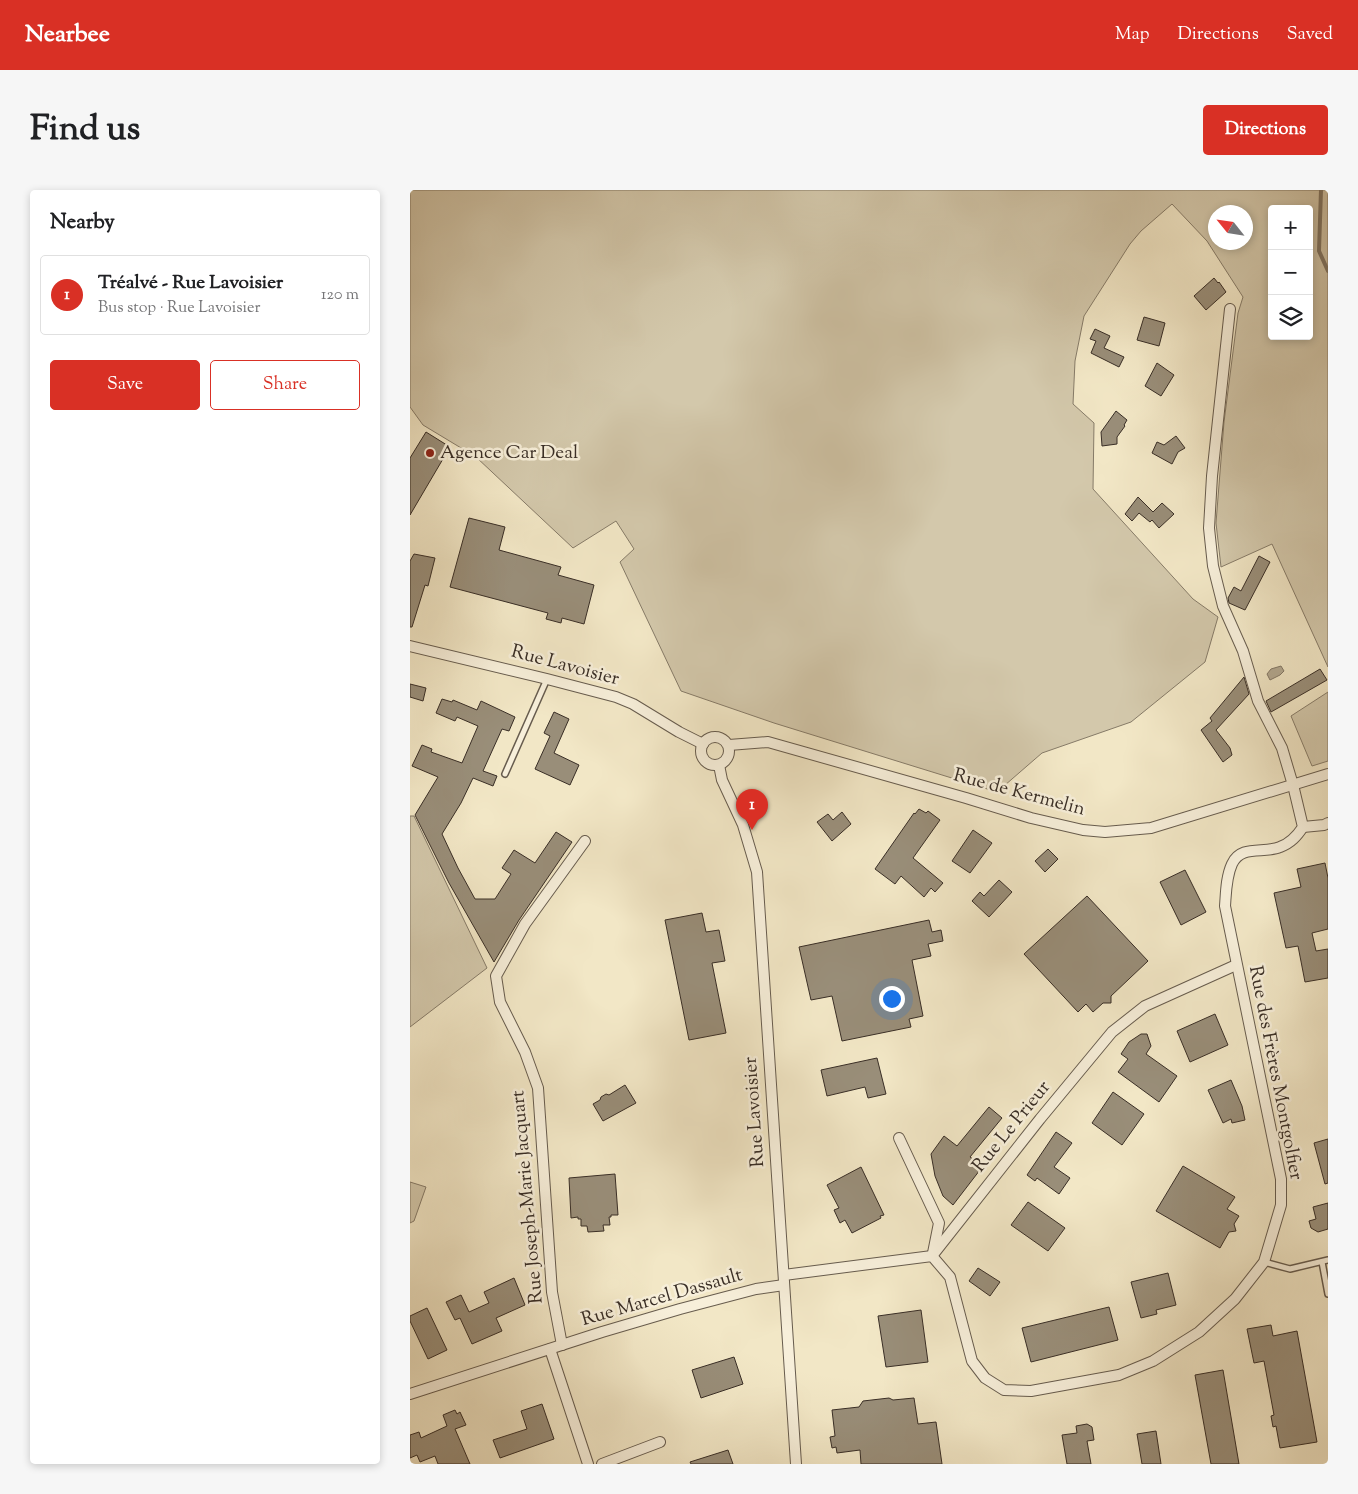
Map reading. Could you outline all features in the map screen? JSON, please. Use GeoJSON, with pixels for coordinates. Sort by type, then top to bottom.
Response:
{"type":"FeatureCollection","features":[{"type":"Feature","properties":{"kind":"street"},"geometry":{"type":"LineString","coordinates":[[1230,309],[1212,476],[1209,528],[1213,566],[1223,606],[1243,651],[1258,701],[1282,748],[1303,827],[1328,823]]}},
{"type":"Feature","properties":{"kind":"street","name":"Rue Lavoisier"},"geometry":{"type":"LineString","coordinates":[[410,646],[547,678],[616,697],[633,704],[703,744]]}},
{"type":"Feature","properties":{"kind":"street"},"geometry":{"type":"LineString","coordinates":[[715,736],[725,740],[729,745],[730,754],[728,759],[719,765],[708,764],[704,760],[701,752],[703,744],[710,737],[715,736]]}},
{"type":"Feature","properties":{"kind":"street","name":"Rue de Kermelin"},"geometry":{"type":"LineString","coordinates":[[729,745],[768,742],[1031,818],[1083,830],[1105,832],[1150,828],[1328,774]]}},
{"type":"Feature","properties":{"kind":"street","name":"Rue Lavoisier"},"geometry":{"type":"LineString","coordinates":[[719,765],[722,780],[743,825],[757,872],[796,1464]]}},
{"type":"Feature","properties":{"kind":"street","name":"Rue des Frères Montgolfier"},"geometry":{"type":"LineString","coordinates":[[932,1256],[950,1277],[972,1361],[985,1378],[1004,1390],[1031,1391],[1119,1375],[1153,1361],[1199,1332],[1235,1299],[1264,1262],[1281,1205],[1281,1178],[1225,906],[1228,875],[1232,862],[1242,853],[1250,850],[1279,848],[1292,841],[1303,827]]}},
{"type":"Feature","properties":{"kind":"street","name":"Rue Joseph-Marie Jacquart"},"geometry":{"type":"LineString","coordinates":[[562,1345],[552,1292],[538,1088],[525,1052],[500,1002],[496,976],[525,924],[586,841]]}},
{"type":"Feature","properties":{"kind":"street","name":"Rue Le Prieur"},"geometry":{"type":"LineString","coordinates":[[932,1256],[1040,1119],[1112,1032],[1145,1006],[1236,965]]}},
{"type":"Feature","properties":{"kind":"street"},"geometry":{"type":"LineString","coordinates":[[784,1280],[932,1256],[939,1223],[899,1138]]}},
{"type":"Feature","properties":{"kind":"street","name":"Rue Marcel Dassault"},"geometry":{"type":"LineString","coordinates":[[410,1394],[680,1309],[784,1280]]}},
{"type":"Feature","properties":{"kind":"street"},"geometry":{"type":"LineString","coordinates":[[550,1349],[588,1464]]}},
{"type":"Feature","properties":{"kind":"street"},"geometry":{"type":"LineString","coordinates":[[602,1464],[660,1442]]}},
{"type":"Feature","properties":{"kind":"lane"},"geometry":{"type":"LineString","coordinates":[[505,774],[547,678]]}},
{"type":"Feature","properties":{"kind":"lane"},"geometry":{"type":"LineString","coordinates":[[1264,1262],[1290,1269],[1325,1261],[1328,1294]]}},
{"type":"Feature","properties":{"kind":"shaded area"},"geometry":{"type":"Polygon","coordinates":[[[410,190],[1328,190],[1328,667],[1272,544],[1221,567],[1216,523],[1224,422],[1238,313],[1243,297],[1213,250],[1253,250],[1253,205],[1208,205],[1208,243],[1172,204],[1141,231],[1130,244],[1084,316],[1075,361],[1073,404],[1094,423],[1093,489],[1193,599],[1218,617],[1205,662],[1131,722],[1042,753],[997,792],[774,723],[681,691],[620,562],[634,549],[616,521],[573,548],[476,457],[423,425],[410,407],[410,190]]]}},
{"type":"Feature","properties":{"kind":"shaded area"},"geometry":{"type":"Polygon","coordinates":[[[1281,666],[1284,671],[1270,680],[1267,674],[1271,669],[1281,666]]]}},
{"type":"Feature","properties":{"kind":"shaded area"},"geometry":{"type":"Polygon","coordinates":[[[1328,692],[1328,761],[1312,766],[1291,716],[1328,692]]]}},
{"type":"Feature","properties":{"kind":"shaded area"},"geometry":{"type":"Polygon","coordinates":[[[410,816],[414,816],[487,968],[410,1027],[410,816]]]}},
{"type":"Feature","properties":{"kind":"shaded area"},"geometry":{"type":"Polygon","coordinates":[[[410,1182],[426,1187],[414,1221],[410,1223],[410,1182]]]}},
{"type":"Feature","properties":{"kind":"building"},"geometry":{"type":"Polygon","coordinates":[[[1214,278],[1226,292],[1206,310],[1194,296],[1214,278]]]}},
{"type":"Feature","properties":{"kind":"building"},"geometry":{"type":"Polygon","coordinates":[[[1144,317],[1165,323],[1159,346],[1137,340],[1144,317]]]}},
{"type":"Feature","properties":{"kind":"building"},"geometry":{"type":"Polygon","coordinates":[[[1095,329],[1110,336],[1104,348],[1124,357],[1119,367],[1091,353],[1096,341],[1090,339],[1095,329]]]}},
{"type":"Feature","properties":{"kind":"building"},"geometry":{"type":"Polygon","coordinates":[[[1157,363],[1174,375],[1161,396],[1145,386],[1157,363]]]}},
{"type":"Feature","properties":{"kind":"building"},"geometry":{"type":"Polygon","coordinates":[[[1116,411],[1127,420],[1125,426],[1117,437],[1117,444],[1102,446],[1101,432],[1116,411]]]}},
{"type":"Feature","properties":{"kind":"building","name":"Agence Car Deal"},"geometry":{"type":"Polygon","coordinates":[[[426,432],[450,447],[410,515],[410,458],[426,432]]]}},
{"type":"Feature","properties":{"kind":"building"},"geometry":{"type":"Polygon","coordinates":[[[1176,436],[1185,448],[1178,452],[1172,464],[1152,453],[1157,442],[1164,445],[1176,436]]]}},
{"type":"Feature","properties":{"kind":"building"},"geometry":{"type":"Polygon","coordinates":[[[1138,497],[1153,512],[1162,503],[1174,514],[1159,528],[1152,520],[1150,522],[1139,513],[1132,521],[1125,514],[1138,497]]]}},
{"type":"Feature","properties":{"kind":"building"},"geometry":{"type":"Polygon","coordinates":[[[469,518],[505,527],[499,550],[561,567],[558,575],[594,585],[584,624],[562,618],[561,623],[546,619],[548,613],[450,587],[469,518]]]}},
{"type":"Feature","properties":{"kind":"building"},"geometry":{"type":"Polygon","coordinates":[[[414,554],[435,558],[428,586],[425,585],[412,627],[410,627],[410,561],[414,554]]]}},
{"type":"Feature","properties":{"kind":"building"},"geometry":{"type":"Polygon","coordinates":[[[1259,556],[1270,562],[1245,610],[1229,603],[1228,598],[1234,587],[1241,591],[1259,556]]]}},
{"type":"Feature","properties":{"kind":"building"},"geometry":{"type":"Polygon","coordinates":[[[1320,669],[1327,680],[1271,712],[1266,701],[1320,669]]]}},
{"type":"Feature","properties":{"kind":"building"},"geometry":{"type":"Polygon","coordinates":[[[1244,677],[1249,694],[1216,730],[1230,748],[1232,755],[1223,762],[1201,730],[1212,721],[1210,718],[1244,677]]]}},
{"type":"Feature","properties":{"kind":"building"},"geometry":{"type":"Polygon","coordinates":[[[410,684],[426,688],[423,701],[410,697],[410,684]]]}},
{"type":"Feature","properties":{"kind":"building"},"geometry":{"type":"Polygon","coordinates":[[[442,699],[452,702],[453,700],[477,710],[481,701],[515,717],[509,731],[502,729],[483,771],[497,776],[493,786],[473,778],[461,803],[442,834],[475,899],[495,899],[511,874],[502,868],[514,850],[535,863],[556,832],[572,842],[519,920],[494,962],[449,883],[415,815],[438,777],[412,766],[422,745],[432,749],[431,752],[462,763],[478,726],[457,717],[455,721],[436,713],[442,699]]]}},
{"type":"Feature","properties":{"kind":"building"},"geometry":{"type":"Polygon","coordinates":[[[554,712],[569,719],[554,753],[579,765],[570,785],[535,769],[550,736],[544,733],[554,712]]]}},
{"type":"Feature","properties":{"kind":"building"},"geometry":{"type":"Polygon","coordinates":[[[919,809],[926,813],[928,811],[940,820],[913,858],[943,883],[935,892],[931,888],[924,897],[901,876],[895,884],[875,869],[914,813],[919,809]]]}},
{"type":"Feature","properties":{"kind":"building"},"geometry":{"type":"Polygon","coordinates":[[[842,812],[851,824],[832,841],[817,822],[828,814],[833,820],[842,812]]]}},
{"type":"Feature","properties":{"kind":"building"},"geometry":{"type":"Polygon","coordinates":[[[973,830],[992,843],[970,873],[952,861],[973,830]]]}},
{"type":"Feature","properties":{"kind":"building"},"geometry":{"type":"Polygon","coordinates":[[[1048,849],[1058,859],[1045,872],[1035,861],[1048,849]]]}},
{"type":"Feature","properties":{"kind":"building"},"geometry":{"type":"Polygon","coordinates":[[[1325,863],[1328,878],[1328,929],[1312,933],[1316,951],[1328,949],[1328,978],[1305,982],[1298,946],[1286,948],[1274,893],[1301,887],[1297,869],[1325,863]]]}},
{"type":"Feature","properties":{"kind":"building"},"geometry":{"type":"Polygon","coordinates":[[[1185,870],[1206,912],[1181,925],[1160,882],[1185,870]]]}},
{"type":"Feature","properties":{"kind":"building"},"geometry":{"type":"Polygon","coordinates":[[[999,880],[1012,892],[989,917],[972,901],[980,892],[984,896],[999,880]]]}},
{"type":"Feature","properties":{"kind":"building"},"geometry":{"type":"Polygon","coordinates":[[[1087,896],[1148,961],[1111,996],[1111,1003],[1103,1003],[1093,1012],[1086,1004],[1078,1012],[1024,954],[1087,896]]]}},
{"type":"Feature","properties":{"kind":"building"},"geometry":{"type":"Polygon","coordinates":[[[702,913],[706,932],[719,930],[725,961],[712,963],[726,1033],[689,1040],[665,920],[702,913]]]}},
{"type":"Feature","properties":{"kind":"building"},"geometry":{"type":"Polygon","coordinates":[[[929,920],[932,932],[941,930],[943,941],[928,944],[931,956],[912,960],[923,1016],[909,1019],[911,1027],[842,1041],[832,996],[811,1000],[799,947],[929,920]]]}},
{"type":"Feature","properties":{"kind":"building"},"geometry":{"type":"Polygon","coordinates":[[[1215,1014],[1228,1045],[1190,1062],[1177,1031],[1215,1014]]]}},
{"type":"Feature","properties":{"kind":"building"},"geometry":{"type":"Polygon","coordinates":[[[1141,1034],[1147,1034],[1151,1046],[1146,1054],[1177,1076],[1159,1102],[1118,1072],[1128,1059],[1121,1054],[1129,1042],[1141,1034]]]}},
{"type":"Feature","properties":{"kind":"building"},"geometry":{"type":"Polygon","coordinates":[[[877,1058],[886,1094],[868,1098],[865,1087],[827,1096],[821,1070],[877,1058]]]}},
{"type":"Feature","properties":{"kind":"building"},"geometry":{"type":"Polygon","coordinates":[[[1231,1080],[1242,1106],[1245,1120],[1232,1123],[1231,1119],[1223,1123],[1208,1090],[1231,1080]]]}},
{"type":"Feature","properties":{"kind":"building"},"geometry":{"type":"Polygon","coordinates":[[[625,1085],[636,1103],[603,1121],[593,1104],[606,1094],[609,1095],[625,1085]]]}},
{"type":"Feature","properties":{"kind":"building"},"geometry":{"type":"Polygon","coordinates":[[[1113,1092],[1144,1114],[1122,1145],[1092,1123],[1113,1092]]]}},
{"type":"Feature","properties":{"kind":"building"},"geometry":{"type":"Polygon","coordinates":[[[989,1107],[1002,1118],[970,1157],[983,1166],[953,1205],[943,1196],[935,1176],[931,1154],[944,1136],[957,1146],[989,1107]]]}},
{"type":"Feature","properties":{"kind":"building"},"geometry":{"type":"Polygon","coordinates":[[[1056,1132],[1072,1143],[1054,1167],[1070,1178],[1059,1194],[1037,1178],[1035,1181],[1027,1175],[1056,1132]]]}},
{"type":"Feature","properties":{"kind":"building"},"geometry":{"type":"Polygon","coordinates":[[[1328,1139],[1328,1183],[1325,1184],[1314,1143],[1328,1139]]]}},
{"type":"Feature","properties":{"kind":"building"},"geometry":{"type":"Polygon","coordinates":[[[1183,1166],[1235,1197],[1227,1209],[1239,1216],[1234,1224],[1236,1231],[1229,1232],[1220,1248],[1156,1211],[1183,1166]]]}},
{"type":"Feature","properties":{"kind":"building"},"geometry":{"type":"Polygon","coordinates":[[[861,1167],[884,1215],[852,1233],[845,1220],[840,1223],[834,1210],[839,1208],[827,1185],[861,1167]]]}},
{"type":"Feature","properties":{"kind":"building"},"geometry":{"type":"Polygon","coordinates":[[[615,1174],[618,1215],[611,1215],[609,1217],[610,1225],[603,1225],[604,1231],[588,1232],[587,1226],[581,1226],[581,1219],[578,1219],[578,1217],[571,1218],[569,1178],[615,1174]]]}},
{"type":"Feature","properties":{"kind":"building"},"geometry":{"type":"Polygon","coordinates":[[[1028,1202],[1065,1228],[1048,1251],[1011,1225],[1028,1202]]]}},
{"type":"Feature","properties":{"kind":"building"},"geometry":{"type":"Polygon","coordinates":[[[1328,1203],[1328,1229],[1318,1232],[1311,1228],[1309,1221],[1316,1219],[1313,1207],[1328,1203]]]}},
{"type":"Feature","properties":{"kind":"building"},"geometry":{"type":"Polygon","coordinates":[[[978,1268],[1000,1282],[990,1296],[969,1281],[978,1268]]]}},
{"type":"Feature","properties":{"kind":"building"},"geometry":{"type":"Polygon","coordinates":[[[1168,1273],[1176,1305],[1156,1310],[1157,1314],[1141,1318],[1131,1282],[1168,1273]]]}},
{"type":"Feature","properties":{"kind":"building"},"geometry":{"type":"Polygon","coordinates":[[[514,1278],[525,1305],[496,1318],[502,1331],[472,1344],[460,1318],[455,1320],[446,1302],[461,1295],[469,1312],[489,1303],[484,1292],[514,1278]]]}},
{"type":"Feature","properties":{"kind":"building"},"geometry":{"type":"Polygon","coordinates":[[[1109,1307],[1118,1340],[1031,1362],[1022,1328],[1109,1307]]]}},
{"type":"Feature","properties":{"kind":"building"},"geometry":{"type":"Polygon","coordinates":[[[427,1308],[447,1350],[428,1359],[410,1321],[410,1316],[427,1308]]]}},
{"type":"Feature","properties":{"kind":"building"},"geometry":{"type":"Polygon","coordinates":[[[921,1310],[928,1362],[886,1367],[878,1316],[921,1310]]]}},
{"type":"Feature","properties":{"kind":"building"},"geometry":{"type":"Polygon","coordinates":[[[1271,1325],[1273,1336],[1297,1331],[1317,1442],[1280,1448],[1276,1426],[1273,1427],[1271,1416],[1274,1415],[1264,1361],[1254,1363],[1247,1329],[1271,1325]]]}},
{"type":"Feature","properties":{"kind":"building"},"geometry":{"type":"Polygon","coordinates":[[[734,1357],[743,1384],[701,1398],[692,1370],[734,1357]]]}},
{"type":"Feature","properties":{"kind":"building"},"geometry":{"type":"Polygon","coordinates":[[[1223,1370],[1239,1464],[1211,1464],[1195,1375],[1223,1370]]]}},
{"type":"Feature","properties":{"kind":"building"},"geometry":{"type":"Polygon","coordinates":[[[889,1398],[893,1400],[914,1398],[918,1424],[936,1422],[942,1464],[861,1464],[860,1450],[837,1453],[836,1447],[832,1448],[830,1437],[835,1436],[832,1410],[859,1407],[863,1401],[889,1398]]]}},
{"type":"Feature","properties":{"kind":"building"},"geometry":{"type":"Polygon","coordinates":[[[542,1404],[554,1439],[500,1458],[493,1440],[527,1429],[521,1411],[542,1404]]]}},
{"type":"Feature","properties":{"kind":"building"},"geometry":{"type":"Polygon","coordinates":[[[455,1410],[457,1414],[460,1412],[466,1425],[455,1429],[470,1464],[438,1464],[435,1456],[420,1462],[417,1455],[410,1458],[410,1435],[419,1432],[421,1438],[447,1426],[443,1415],[455,1410]]]}},
{"type":"Feature","properties":{"kind":"building"},"geometry":{"type":"Polygon","coordinates":[[[1087,1424],[1092,1427],[1094,1440],[1087,1441],[1091,1464],[1067,1464],[1062,1435],[1077,1433],[1076,1426],[1087,1424]]]}},
{"type":"Feature","properties":{"kind":"building"},"geometry":{"type":"Polygon","coordinates":[[[1156,1431],[1161,1464],[1142,1464],[1137,1434],[1156,1431]]]}},
{"type":"Feature","properties":{"kind":"building"},"geometry":{"type":"Polygon","coordinates":[[[728,1450],[733,1464],[691,1464],[690,1462],[728,1450]]]}},
{"type":"Feature","properties":{"kind":"waterway"},"geometry":{"type":"LineString","coordinates":[[1321,190],[1319,251],[1328,271]]}},
{"type":"Feature","properties":{"kind":"place","name":"Agence Car Deal"},"geometry":{"type":"Point","coordinates":[430,453]}},
{"type":"Feature","properties":{"kind":"place","name":"Tréalvé - Rue Lavoisier"},"geometry":{"type":"Point","coordinates":[752,830]}}]}
